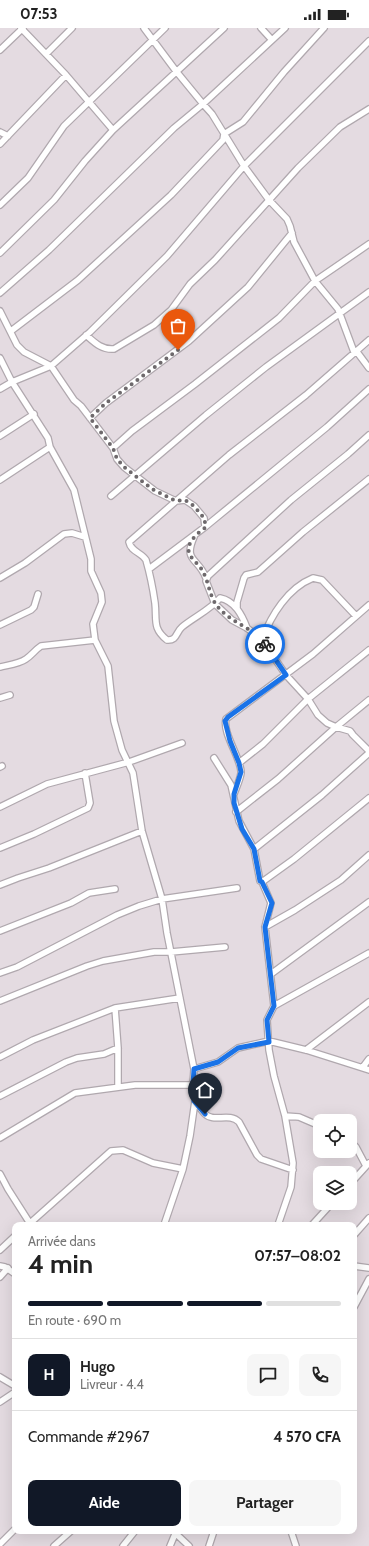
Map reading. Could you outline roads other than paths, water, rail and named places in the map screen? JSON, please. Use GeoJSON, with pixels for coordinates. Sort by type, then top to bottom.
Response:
{"type":"FeatureCollection","features":[{"type":"Feature","properties":{"kind":"street"},"geometry":{"type":"LineString","coordinates":[[0,50],[22,28],[66,75],[113,130]]}},
{"type":"Feature","properties":{"kind":"street"},"geometry":{"type":"LineString","coordinates":[[46,54],[72,28]]}},
{"type":"Feature","properties":{"kind":"street"},"geometry":{"type":"LineString","coordinates":[[144,28],[176,71],[212,114],[244,166],[269,200],[286,219],[294,242],[315,281],[338,309],[354,352],[357,352],[369,368]]}},
{"type":"Feature","properties":{"kind":"street"},"geometry":{"type":"LineString","coordinates":[[1,203],[28,178],[64,126],[165,28]]}},
{"type":"Feature","properties":{"kind":"street"},"geometry":{"type":"LineString","coordinates":[[0,252],[54,200],[85,161],[113,130],[224,28]]}},
{"type":"Feature","properties":{"kind":"street"},"geometry":{"type":"LineString","coordinates":[[261,28],[272,40]]}},
{"type":"Feature","properties":{"kind":"street"},"geometry":{"type":"LineString","coordinates":[[0,293],[49,250],[169,133],[203,104],[285,28]]}},
{"type":"Feature","properties":{"kind":"street"},"geometry":{"type":"LineString","coordinates":[[11,331],[78,280],[171,195],[223,140],[224,134],[243,122],[284,72],[324,28]]}},
{"type":"Feature","properties":{"kind":"street"},"geometry":{"type":"LineString","coordinates":[[0,390],[12,382],[51,366],[86,335],[167,256],[244,166],[369,41]]}},
{"type":"Feature","properties":{"kind":"street"},"geometry":{"type":"LineString","coordinates":[[0,144],[66,75]]}},
{"type":"Feature","properties":{"kind":"street"},"geometry":{"type":"LineString","coordinates":[[86,335],[99,347],[108,350],[114,349],[154,325],[171,310],[190,284],[215,260],[298,168],[340,127],[369,109]]}},
{"type":"Feature","properties":{"kind":"street"},"geometry":{"type":"LineString","coordinates":[[0,132],[8,136]]}},
{"type":"Feature","properties":{"kind":"street"},"geometry":{"type":"LineString","coordinates":[[90,418],[106,403],[189,341],[242,293],[292,233]]}},
{"type":"Feature","properties":{"kind":"street"},"geometry":{"type":"LineString","coordinates":[[113,448],[132,431],[279,318],[315,281],[369,244]]}},
{"type":"Feature","properties":{"kind":"street"},"geometry":{"type":"LineString","coordinates":[[111,496],[206,415],[260,372],[369,292]]}},
{"type":"Feature","properties":{"kind":"street"},"geometry":{"type":"LineString","coordinates":[[0,311],[20,349],[51,366],[74,400],[113,448],[117,459],[134,476],[152,489],[176,501],[185,500],[194,506],[204,518],[206,527]]}},
{"type":"Feature","properties":{"kind":"street"},"geometry":{"type":"LineString","coordinates":[[237,608],[220,598],[216,604],[193,618],[180,629],[176,637],[172,640],[167,640],[158,632],[155,621],[155,604],[149,569],[144,557],[131,549],[129,542],[230,455],[306,395],[369,340]]}},
{"type":"Feature","properties":{"kind":"street"},"geometry":{"type":"LineString","coordinates":[[0,358],[12,382],[34,414],[48,438],[50,447],[74,490],[91,559],[91,571],[101,593],[100,608],[94,624],[95,640],[108,666],[114,721],[122,750],[133,773],[142,832],[162,899],[194,1069],[194,1101],[190,1136],[183,1169],[165,1222]]}},
{"type":"Feature","properties":{"kind":"street"},"geometry":{"type":"LineString","coordinates":[[149,569],[206,527],[327,427],[369,388]]}},
{"type":"Feature","properties":{"kind":"street"},"geometry":{"type":"LineString","coordinates":[[0,436],[34,414]]}},
{"type":"Feature","properties":{"kind":"street"},"geometry":{"type":"LineString","coordinates":[[206,578],[291,500],[369,435]]}},
{"type":"Feature","properties":{"kind":"street"},"geometry":{"type":"LineString","coordinates":[[0,480],[50,447]]}},
{"type":"Feature","properties":{"kind":"street"},"geometry":{"type":"LineString","coordinates":[[247,628],[237,608],[237,602],[246,575],[258,572],[303,532],[369,479]]}},
{"type":"Feature","properties":{"kind":"street"},"geometry":{"type":"LineString","coordinates":[[0,578],[25,563],[64,534],[72,533],[85,537]]}},
{"type":"Feature","properties":{"kind":"street"},"geometry":{"type":"LineString","coordinates":[[194,536],[189,551],[190,555],[204,572],[206,583],[216,604],[235,622],[247,628],[262,640],[286,675],[308,699],[318,715],[327,723],[350,731],[369,752],[322,795],[254,849]]}},
{"type":"Feature","properties":{"kind":"street"},"geometry":{"type":"LineString","coordinates":[[262,640],[268,626],[290,592],[313,578],[322,580],[356,616]]}},
{"type":"Feature","properties":{"kind":"street"},"geometry":{"type":"LineString","coordinates":[[0,625],[31,610],[34,607],[38,594]]}},
{"type":"Feature","properties":{"kind":"street"},"geometry":{"type":"LineString","coordinates":[[234,794],[241,772],[225,724],[226,719],[313,654],[369,604]]}},
{"type":"Feature","properties":{"kind":"street"},"geometry":{"type":"LineString","coordinates":[[0,667],[22,662],[41,646],[95,640]]}},
{"type":"Feature","properties":{"kind":"street"},"geometry":{"type":"LineString","coordinates":[[239,763],[263,744],[308,699],[369,650]]}},
{"type":"Feature","properties":{"kind":"street"},"geometry":{"type":"LineString","coordinates":[[0,698],[10,695]]}},
{"type":"Feature","properties":{"kind":"street"},"geometry":{"type":"LineString","coordinates":[[236,812],[278,779],[336,727],[369,700]]}},
{"type":"Feature","properties":{"kind":"street"},"geometry":{"type":"LineString","coordinates":[[0,807],[47,784],[129,762],[182,743]]}},
{"type":"Feature","properties":{"kind":"street"},"geometry":{"type":"LineString","coordinates":[[214,758],[231,785],[234,794],[236,812],[242,829],[254,849],[260,881],[262,882],[272,903],[265,927],[274,1006],[267,1020],[274,1076],[293,1153],[291,1187],[279,1222]]}},
{"type":"Feature","properties":{"kind":"street"},"geometry":{"type":"LineString","coordinates":[[0,848],[34,834],[88,808],[90,803],[85,773]]}},
{"type":"Feature","properties":{"kind":"street"},"geometry":{"type":"LineString","coordinates":[[262,882],[294,859],[369,798]]}},
{"type":"Feature","properties":{"kind":"street"},"geometry":{"type":"LineString","coordinates":[[0,885],[49,868],[142,832]]}},
{"type":"Feature","properties":{"kind":"street"},"geometry":{"type":"LineString","coordinates":[[265,927],[295,910],[341,880],[369,855]]}},
{"type":"Feature","properties":{"kind":"street"},"geometry":{"type":"LineString","coordinates":[[0,973],[17,967],[139,906],[162,899],[237,888]]}},
{"type":"Feature","properties":{"kind":"street"},"geometry":{"type":"LineString","coordinates":[[0,931],[71,903],[89,893],[115,889]]}},
{"type":"Feature","properties":{"kind":"street"},"geometry":{"type":"LineString","coordinates":[[271,974],[369,902]]}},
{"type":"Feature","properties":{"kind":"street"},"geometry":{"type":"LineString","coordinates":[[0,1001],[103,961],[154,952],[225,947]]}},
{"type":"Feature","properties":{"kind":"street"},"geometry":{"type":"LineString","coordinates":[[274,1006],[369,953]]}},
{"type":"Feature","properties":{"kind":"street"},"geometry":{"type":"LineString","coordinates":[[0,1057],[32,1040],[115,1008],[180,998]]}},
{"type":"Feature","properties":{"kind":"street"},"geometry":{"type":"LineString","coordinates":[[306,1050],[369,1002]]}},
{"type":"Feature","properties":{"kind":"street"},"geometry":{"type":"LineString","coordinates":[[115,1008],[118,1048],[118,1086]]}},
{"type":"Feature","properties":{"kind":"street"},"geometry":{"type":"LineString","coordinates":[[194,1069],[218,1062],[238,1048],[269,1042],[306,1050],[369,1070]]}},
{"type":"Feature","properties":{"kind":"street"},"geometry":{"type":"LineString","coordinates":[[0,1096],[66,1062],[77,1058],[104,1054],[118,1048]]}},
{"type":"Feature","properties":{"kind":"street"},"geometry":{"type":"LineString","coordinates":[[363,1067],[369,1059]]}},
{"type":"Feature","properties":{"kind":"street"},"geometry":{"type":"LineString","coordinates":[[0,1138],[75,1093],[118,1086],[193,1085]]}},
{"type":"Feature","properties":{"kind":"street"},"geometry":{"type":"LineString","coordinates":[[194,1101],[209,1117],[232,1117],[236,1119],[257,1155],[261,1159],[293,1170]]}},
{"type":"Feature","properties":{"kind":"street"},"geometry":{"type":"LineString","coordinates":[[285,1116],[299,1117],[313,1123]]}},
{"type":"Feature","properties":{"kind":"street"},"geometry":{"type":"LineString","coordinates":[[357,1148],[368,1165],[357,1177]]}},
{"type":"Feature","properties":{"kind":"street"},"geometry":{"type":"LineString","coordinates":[[32,1222],[110,1151],[123,1150],[153,1163],[183,1169]]}},
{"type":"Feature","properties":{"kind":"street"},"geometry":{"type":"LineString","coordinates":[[0,1175],[29,1222]]}},
{"type":"Feature","properties":{"kind":"street"},"geometry":{"type":"LineString","coordinates":[[315,1222],[326,1210]]}},
{"type":"Feature","properties":{"kind":"street"},"geometry":{"type":"LineString","coordinates":[[357,1231],[369,1218]]}},
{"type":"Feature","properties":{"kind":"street"},"geometry":{"type":"LineString","coordinates":[[0,1250],[12,1239]]}},
{"type":"Feature","properties":{"kind":"street"},"geometry":{"type":"LineString","coordinates":[[0,1266],[8,1268],[12,1271]]}},
{"type":"Feature","properties":{"kind":"street"},"geometry":{"type":"LineString","coordinates":[[357,1266],[369,1268]]}},
{"type":"Feature","properties":{"kind":"street"},"geometry":{"type":"LineString","coordinates":[[0,1277],[8,1268]]}},
{"type":"Feature","properties":{"kind":"street"},"geometry":{"type":"LineString","coordinates":[[357,1301],[369,1279]]}},
{"type":"Feature","properties":{"kind":"street"},"geometry":{"type":"LineString","coordinates":[[0,1377],[12,1384]]}},
{"type":"Feature","properties":{"kind":"street"},"geometry":{"type":"LineString","coordinates":[[0,1402],[12,1394]]}},
{"type":"Feature","properties":{"kind":"street"},"geometry":{"type":"LineString","coordinates":[[0,1544],[12,1532]]}},
{"type":"Feature","properties":{"kind":"street"},"geometry":{"type":"LineString","coordinates":[[54,1546],[68,1534]]}},
{"type":"Feature","properties":{"kind":"street"},"geometry":{"type":"LineString","coordinates":[[123,1546],[132,1534]]}},
{"type":"Feature","properties":{"kind":"street"},"geometry":{"type":"LineString","coordinates":[[170,1546],[173,1534]]}},
{"type":"Feature","properties":{"kind":"street"},"geometry":{"type":"LineString","coordinates":[[176,1534],[189,1546]]}},
{"type":"Feature","properties":{"kind":"street"},"geometry":{"type":"LineString","coordinates":[[209,1546],[213,1534]]}},
{"type":"Feature","properties":{"kind":"street"},"geometry":{"type":"LineString","coordinates":[[291,1534],[296,1546]]}}]}
